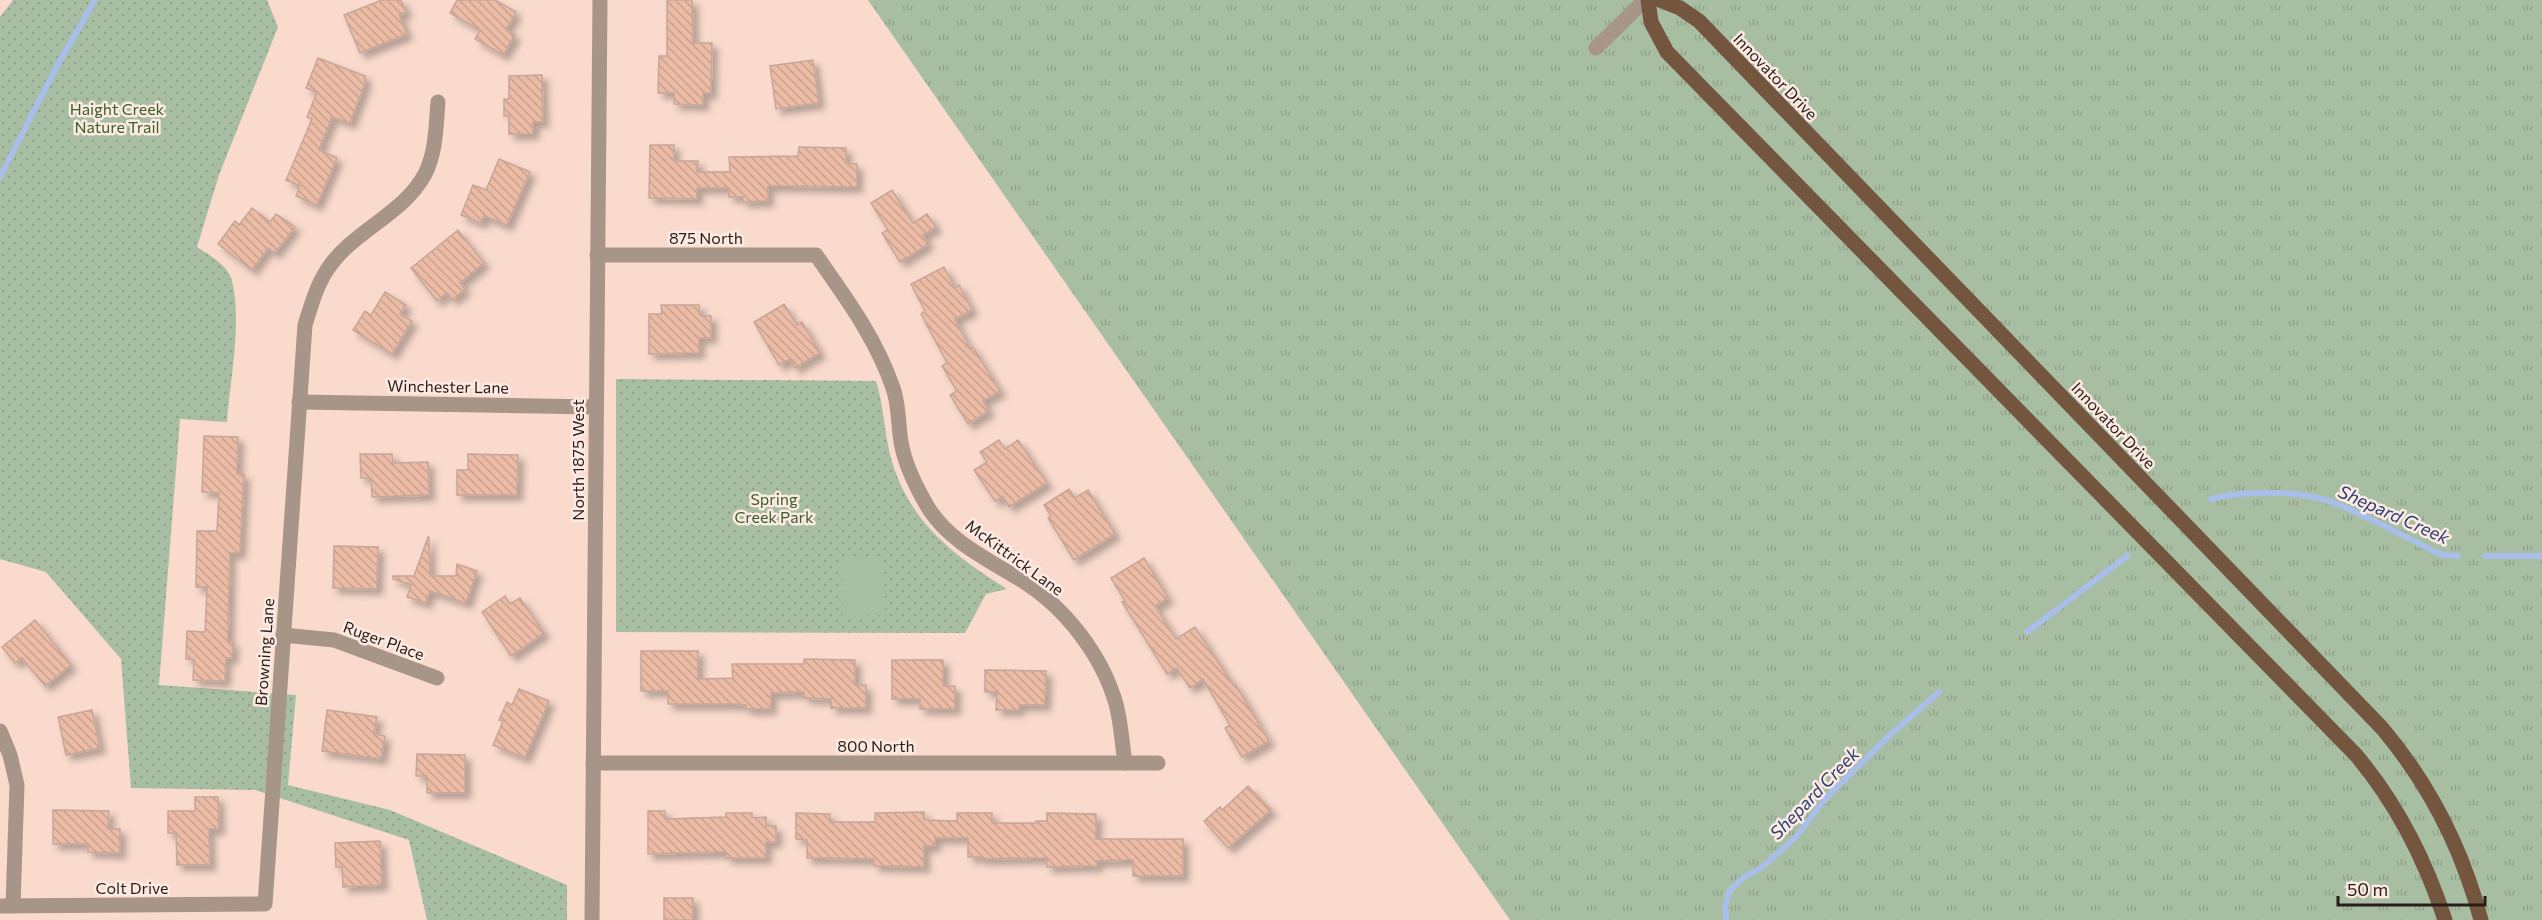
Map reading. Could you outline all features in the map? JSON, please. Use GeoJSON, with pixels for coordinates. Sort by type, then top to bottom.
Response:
{"type":"FeatureCollection","features":[{"type":"Feature","properties":{"kind":"main road"},"geometry":{"type":"LineString","coordinates":[[1646,0],[1651,22],[1667,52],[2356,755],[2389,798],[2404,823],[2429,875],[2445,920]]}},
{"type":"Feature","properties":{"kind":"main road","name":"Innovator Drive"},"geometry":{"type":"LineString","coordinates":[[1660,0],[1680,8],[1698,21],[2382,728],[2415,769],[2449,827],[2462,858],[2481,920]]}},
{"type":"Feature","properties":{"kind":"street","name":"North 1875 West"},"geometry":{"type":"LineString","coordinates":[[592,920],[600,0]]}},
{"type":"Feature","properties":{"kind":"street"},"geometry":{"type":"LineString","coordinates":[[1596,48],[1646,0]]}},
{"type":"Feature","properties":{"kind":"street","name":"Browning Lane"},"geometry":{"type":"LineString","coordinates":[[265,904],[305,325],[314,294],[328,269],[350,245],[405,200],[425,174],[434,146],[438,102]]}},
{"type":"Feature","properties":{"kind":"street","name":"875 North"},"geometry":{"type":"LineString","coordinates":[[597,255],[816,255]]}},
{"type":"Feature","properties":{"kind":"street","name":"McKittrick Lane"},"geometry":{"type":"LineString","coordinates":[[816,255],[864,324],[882,358],[894,391],[901,444],[913,480],[930,511],[955,537],[985,560],[1024,581],[1056,608],[1082,637],[1101,665],[1116,704],[1125,763]]}},
{"type":"Feature","properties":{"kind":"street","name":"Winchester Lane"},"geometry":{"type":"LineString","coordinates":[[299,402],[596,407]]}},
{"type":"Feature","properties":{"kind":"street","name":"Ruger Place"},"geometry":{"type":"LineString","coordinates":[[283,635],[334,640],[437,678]]}},
{"type":"Feature","properties":{"kind":"street"},"geometry":{"type":"LineString","coordinates":[[0,731],[10,755],[17,785],[7,906]]}},
{"type":"Feature","properties":{"kind":"street","name":"800 North"},"geometry":{"type":"LineString","coordinates":[[593,763],[1158,763]]}},
{"type":"Feature","properties":{"kind":"street","name":"Colt Drive"},"geometry":{"type":"LineString","coordinates":[[7,906],[265,904]]}},
{"type":"Feature","properties":{"kind":"green space","name":"Haight Creek Nature Trail"},"geometry":{"type":"Polygon","coordinates":[[[13,0],[267,0],[278,27],[219,175],[197,247],[221,264],[231,278],[236,311],[235,349],[227,422],[180,419],[159,685],[296,695],[288,785],[390,810],[567,885],[567,920],[427,920],[409,840],[255,790],[131,788],[121,659],[46,572],[0,559],[0,17],[13,0]]]}},
{"type":"Feature","properties":{"kind":"green space"},"geometry":{"type":"Polygon","coordinates":[[[868,0],[2542,0],[2542,920],[1510,920],[868,0]]]}},
{"type":"Feature","properties":{"kind":"green space","name":"Spring Creek Park"},"geometry":{"type":"Polygon","coordinates":[[[616,379],[876,381],[891,458],[909,501],[921,519],[951,549],[1007,589],[986,594],[965,633],[616,632],[616,379]]]}},
{"type":"Feature","properties":{"kind":"green space"},"geometry":{"type":"Polygon","coordinates":[[[884,556],[885,615],[843,616],[842,557],[884,556]]]}},
{"type":"Feature","properties":{"kind":"building"},"geometry":{"type":"Polygon","coordinates":[[[382,0],[401,0],[406,12],[399,15],[407,34],[360,53],[344,15],[382,0]]]}},
{"type":"Feature","properties":{"kind":"building"},"geometry":{"type":"Polygon","coordinates":[[[457,0],[495,0],[516,12],[506,30],[515,35],[503,55],[475,39],[480,30],[450,13],[457,0]]]}},
{"type":"Feature","properties":{"kind":"building"},"geometry":{"type":"Polygon","coordinates":[[[667,0],[692,0],[693,43],[712,43],[711,93],[703,93],[703,105],[674,104],[674,93],[658,93],[659,56],[667,56],[667,0]]]}},
{"type":"Feature","properties":{"kind":"building"},"geometry":{"type":"Polygon","coordinates":[[[318,58],[365,76],[365,83],[350,123],[332,117],[319,150],[337,158],[317,205],[296,196],[300,186],[286,180],[312,119],[307,117],[317,92],[306,88],[318,58]]]}},
{"type":"Feature","properties":{"kind":"building"},"geometry":{"type":"Polygon","coordinates":[[[813,60],[819,103],[776,109],[770,66],[813,60]]]}},
{"type":"Feature","properties":{"kind":"building"},"geometry":{"type":"Polygon","coordinates":[[[542,75],[543,122],[533,122],[533,134],[509,134],[509,116],[504,116],[504,99],[509,99],[509,76],[542,75]]]}},
{"type":"Feature","properties":{"kind":"building"},"geometry":{"type":"Polygon","coordinates":[[[650,145],[674,145],[674,161],[698,161],[697,172],[730,172],[729,157],[798,156],[799,147],[846,148],[846,163],[857,164],[857,187],[768,186],[768,201],[743,202],[743,197],[729,197],[729,188],[697,188],[697,199],[649,198],[650,145]]]}},
{"type":"Feature","properties":{"kind":"building"},"geometry":{"type":"Polygon","coordinates":[[[499,159],[530,172],[507,225],[484,216],[481,223],[461,215],[473,185],[486,190],[499,159]]]}},
{"type":"Feature","properties":{"kind":"building"},"geometry":{"type":"Polygon","coordinates":[[[892,190],[913,223],[927,214],[936,227],[923,235],[928,244],[900,262],[882,233],[888,230],[871,203],[892,190]]]}},
{"type":"Feature","properties":{"kind":"building"},"geometry":{"type":"Polygon","coordinates":[[[252,208],[270,222],[276,214],[295,227],[275,253],[268,248],[252,270],[218,244],[235,221],[239,225],[252,208]]]}},
{"type":"Feature","properties":{"kind":"building"},"geometry":{"type":"Polygon","coordinates":[[[458,230],[484,263],[460,283],[465,289],[452,300],[447,293],[437,301],[411,268],[458,230]]]}},
{"type":"Feature","properties":{"kind":"building"},"geometry":{"type":"Polygon","coordinates":[[[944,267],[955,288],[959,285],[972,310],[955,319],[970,349],[973,347],[1000,391],[983,401],[989,411],[968,424],[950,395],[957,391],[942,366],[947,363],[921,314],[925,311],[911,284],[944,267]]]}},
{"type":"Feature","properties":{"kind":"building"},"geometry":{"type":"Polygon","coordinates":[[[385,292],[406,305],[400,314],[412,321],[392,354],[353,330],[365,311],[371,315],[385,292]]]}},
{"type":"Feature","properties":{"kind":"building"},"geometry":{"type":"Polygon","coordinates":[[[784,304],[797,325],[802,322],[820,353],[795,368],[790,359],[779,365],[754,322],[784,304]]]}},
{"type":"Feature","properties":{"kind":"building"},"geometry":{"type":"Polygon","coordinates":[[[661,305],[699,305],[700,316],[711,316],[711,338],[699,338],[699,353],[649,354],[649,314],[662,314],[661,305]]]}},
{"type":"Feature","properties":{"kind":"building"},"geometry":{"type":"Polygon","coordinates":[[[204,436],[238,437],[237,474],[244,474],[240,553],[230,553],[228,642],[233,642],[232,658],[226,658],[225,681],[193,680],[194,660],[186,659],[187,631],[205,632],[207,587],[196,587],[197,531],[217,531],[219,493],[202,492],[204,436]]]}},
{"type":"Feature","properties":{"kind":"building"},"geometry":{"type":"Polygon","coordinates":[[[999,440],[1005,449],[1018,440],[1047,483],[1009,507],[1003,497],[995,501],[974,470],[987,462],[980,452],[999,440]]]}},
{"type":"Feature","properties":{"kind":"building"},"geometry":{"type":"Polygon","coordinates":[[[360,454],[392,454],[393,463],[428,462],[429,495],[372,497],[371,478],[361,478],[360,454]]]}},
{"type":"Feature","properties":{"kind":"building"},"geometry":{"type":"Polygon","coordinates":[[[468,454],[518,455],[517,495],[457,495],[457,470],[468,470],[468,454]]]}},
{"type":"Feature","properties":{"kind":"building"},"geometry":{"type":"Polygon","coordinates":[[[1069,489],[1075,498],[1088,490],[1115,534],[1074,560],[1048,518],[1051,516],[1044,505],[1069,489]]]}},
{"type":"Feature","properties":{"kind":"building"},"geometry":{"type":"Polygon","coordinates":[[[428,537],[430,576],[456,576],[457,564],[477,571],[466,603],[430,591],[426,603],[407,597],[411,585],[393,579],[393,576],[414,576],[428,537]]]}},
{"type":"Feature","properties":{"kind":"building"},"geometry":{"type":"Polygon","coordinates":[[[334,546],[378,547],[377,589],[333,588],[334,546]]]}},
{"type":"Feature","properties":{"kind":"building"},"geometry":{"type":"Polygon","coordinates":[[[1144,558],[1168,598],[1155,606],[1176,639],[1195,627],[1234,686],[1236,685],[1269,741],[1242,757],[1225,728],[1230,725],[1203,679],[1190,688],[1177,668],[1167,674],[1122,602],[1125,601],[1111,578],[1144,558]]]}},
{"type":"Feature","properties":{"kind":"building"},"geometry":{"type":"Polygon","coordinates":[[[505,596],[510,604],[520,598],[544,633],[511,656],[482,612],[505,596]]]}},
{"type":"Feature","properties":{"kind":"building"},"geometry":{"type":"Polygon","coordinates":[[[35,620],[71,665],[45,686],[22,658],[15,663],[2,647],[35,620]]]}},
{"type":"Feature","properties":{"kind":"building"},"geometry":{"type":"Polygon","coordinates":[[[641,651],[698,651],[698,679],[733,678],[732,664],[804,664],[804,659],[855,660],[855,685],[866,685],[866,708],[831,708],[831,699],[804,698],[804,692],[771,693],[771,709],[746,709],[746,705],[733,704],[668,704],[668,691],[641,691],[641,651]]]}},
{"type":"Feature","properties":{"kind":"building"},"geometry":{"type":"Polygon","coordinates":[[[892,660],[943,660],[943,686],[955,686],[955,709],[920,709],[920,699],[892,699],[892,660]]]}},
{"type":"Feature","properties":{"kind":"building"},"geometry":{"type":"Polygon","coordinates":[[[985,670],[1046,671],[1045,705],[1019,705],[1019,710],[996,710],[997,692],[985,692],[985,670]]]}},
{"type":"Feature","properties":{"kind":"building"},"geometry":{"type":"Polygon","coordinates":[[[519,689],[549,701],[525,758],[493,745],[503,721],[499,720],[507,702],[512,705],[519,689]]]}},
{"type":"Feature","properties":{"kind":"building"},"geometry":{"type":"Polygon","coordinates":[[[92,710],[100,748],[66,755],[58,717],[92,710]]]}},
{"type":"Feature","properties":{"kind":"building"},"geometry":{"type":"Polygon","coordinates":[[[327,710],[377,717],[374,734],[385,736],[381,759],[322,751],[327,710]]]}},
{"type":"Feature","properties":{"kind":"building"},"geometry":{"type":"Polygon","coordinates":[[[417,754],[465,755],[465,793],[427,793],[427,776],[416,776],[417,754]]]}},
{"type":"Feature","properties":{"kind":"building"},"geometry":{"type":"Polygon","coordinates":[[[1248,786],[1271,810],[1228,848],[1204,821],[1220,807],[1222,810],[1248,786]]]}},
{"type":"Feature","properties":{"kind":"building"},"geometry":{"type":"Polygon","coordinates":[[[195,797],[218,797],[219,829],[209,829],[210,865],[177,865],[176,833],[168,833],[168,811],[195,811],[195,797]]]}},
{"type":"Feature","properties":{"kind":"building"},"geometry":{"type":"Polygon","coordinates":[[[53,810],[109,811],[108,829],[120,829],[120,853],[88,852],[88,844],[53,844],[53,810]]]}},
{"type":"Feature","properties":{"kind":"building"},"geometry":{"type":"Polygon","coordinates":[[[648,811],[665,811],[665,819],[726,817],[726,813],[752,813],[752,818],[766,817],[766,826],[776,826],[776,842],[766,842],[766,858],[726,858],[726,852],[648,854],[648,811]]]}},
{"type":"Feature","properties":{"kind":"building"},"geometry":{"type":"Polygon","coordinates":[[[924,812],[924,820],[957,821],[957,813],[992,813],[992,823],[1047,821],[1047,813],[1096,814],[1096,839],[1183,839],[1183,876],[1133,876],[1133,860],[1097,861],[1097,866],[1047,867],[1047,858],[981,859],[981,857],[968,857],[968,838],[935,838],[935,846],[924,846],[924,867],[874,866],[874,859],[807,858],[807,840],[796,839],[796,813],[830,814],[830,822],[875,822],[875,813],[924,812]]]}},
{"type":"Feature","properties":{"kind":"building"},"geometry":{"type":"Polygon","coordinates":[[[380,841],[382,885],[343,887],[342,867],[336,867],[335,843],[380,841]]]}},
{"type":"Feature","properties":{"kind":"building"},"geometry":{"type":"Polygon","coordinates":[[[664,898],[693,898],[693,920],[664,920],[664,898]]]}},
{"type":"Feature","properties":{"kind":"waterway"},"geometry":{"type":"LineString","coordinates":[[0,177],[57,66],[95,0]]}},
{"type":"Feature","properties":{"kind":"waterway","name":"Shepard Creek"},"geometry":{"type":"LineString","coordinates":[[2211,499],[2256,493],[2289,494],[2320,499],[2361,515],[2442,555],[2458,556]]}},
{"type":"Feature","properties":{"kind":"waterway","name":"Shepard Creek"},"geometry":{"type":"LineString","coordinates":[[2027,632],[2127,556]]}},
{"type":"Feature","properties":{"kind":"waterway","name":"Shepard Creek"},"geometry":{"type":"LineString","coordinates":[[2485,556],[2542,556]]}},
{"type":"Feature","properties":{"kind":"waterway","name":"Shepard Creek"},"geometry":{"type":"LineString","coordinates":[[1726,920],[1725,906],[1730,890],[1743,878],[1761,868],[1796,837],[1826,798],[1891,734],[1939,692]]}}]}
